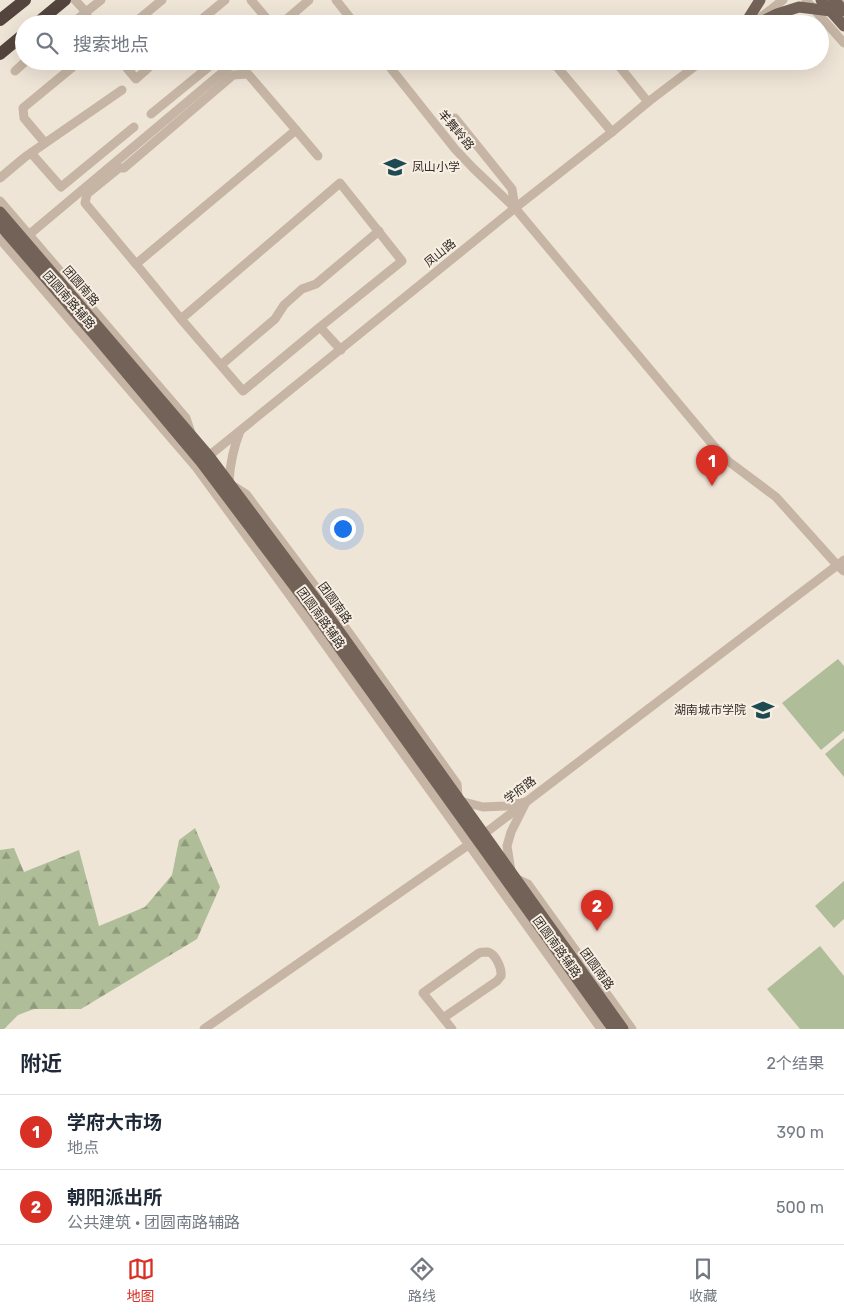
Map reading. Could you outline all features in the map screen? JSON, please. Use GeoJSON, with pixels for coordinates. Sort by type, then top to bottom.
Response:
{"type":"FeatureCollection","features":[{"type":"Feature","properties":{"kind":"highway"},"geometry":{"type":"LineString","coordinates":[[0,20],[25,0]]}},
{"type":"Feature","properties":{"kind":"highway"},"geometry":{"type":"LineString","coordinates":[[47,15],[65,0]]}},
{"type":"Feature","properties":{"kind":"highway"},"geometry":{"type":"LineString","coordinates":[[0,54],[15,42]]}},
{"type":"Feature","properties":{"kind":"main road"},"geometry":{"type":"LineString","coordinates":[[751,15],[760,0]]}},
{"type":"Feature","properties":{"kind":"main road"},"geometry":{"type":"LineString","coordinates":[[775,15],[798,7],[839,4],[844,26]]}},
{"type":"Feature","properties":{"kind":"main road","name":"团圆南路"},"geometry":{"type":"LineString","coordinates":[[0,212],[26,237],[192,436],[202,462],[230,483],[324,610],[459,799],[476,839],[513,875],[623,1029]]}},
{"type":"Feature","properties":{"kind":"main road","name":"团圆南路"},"geometry":{"type":"LineString","coordinates":[[0,226],[202,462],[316,615],[613,1029]]}},
{"type":"Feature","properties":{"kind":"street"},"geometry":{"type":"LineString","coordinates":[[75,0],[87,15]]}},
{"type":"Feature","properties":{"kind":"street"},"geometry":{"type":"LineString","coordinates":[[82,15],[101,0]]}},
{"type":"Feature","properties":{"kind":"street"},"geometry":{"type":"LineString","coordinates":[[144,15],[162,0]]}},
{"type":"Feature","properties":{"kind":"street"},"geometry":{"type":"LineString","coordinates":[[207,15],[225,0]]}},
{"type":"Feature","properties":{"kind":"street"},"geometry":{"type":"LineString","coordinates":[[251,0],[264,15]]}},
{"type":"Feature","properties":{"kind":"street"},"geometry":{"type":"LineString","coordinates":[[292,15],[309,0]]}},
{"type":"Feature","properties":{"kind":"street"},"geometry":{"type":"LineString","coordinates":[[336,0],[348,15]]}},
{"type":"Feature","properties":{"kind":"street"},"geometry":{"type":"LineString","coordinates":[[763,15],[783,0]]}},
{"type":"Feature","properties":{"kind":"street"},"geometry":{"type":"LineString","coordinates":[[806,0],[818,5]]}},
{"type":"Feature","properties":{"kind":"street"},"geometry":{"type":"LineString","coordinates":[[829,21],[844,43]]}},
{"type":"Feature","properties":{"kind":"street"},"geometry":{"type":"LineString","coordinates":[[45,144],[24,118],[23,108],[69,70]]}},
{"type":"Feature","properties":{"kind":"street"},"geometry":{"type":"LineString","coordinates":[[129,70],[136,79],[146,70]]}},
{"type":"Feature","properties":{"kind":"street"},"geometry":{"type":"LineString","coordinates":[[151,114],[205,70]]}},
{"type":"Feature","properties":{"kind":"street"},"geometry":{"type":"LineString","coordinates":[[0,201],[26,237],[225,70]]}},
{"type":"Feature","properties":{"kind":"street","name":"羊舞岭路"},"geometry":{"type":"LineString","coordinates":[[392,70],[455,149],[516,208]]}},
{"type":"Feature","properties":{"kind":"street"},"geometry":{"type":"LineString","coordinates":[[560,70],[612,132]]}},
{"type":"Feature","properties":{"kind":"street"},"geometry":{"type":"LineString","coordinates":[[622,70],[648,102]]}},
{"type":"Feature","properties":{"kind":"street","name":"凤山路"},"geometry":{"type":"LineString","coordinates":[[202,462],[690,70]]}},
{"type":"Feature","properties":{"kind":"street"},"geometry":{"type":"LineString","coordinates":[[181,319],[340,183],[402,261],[243,391],[181,319],[85,203],[87,194],[119,168],[124,168],[233,75],[248,74],[318,156]]}},
{"type":"Feature","properties":{"kind":"street"},"geometry":{"type":"LineString","coordinates":[[0,178],[32,153],[122,90]]}},
{"type":"Feature","properties":{"kind":"street"},"geometry":{"type":"LineString","coordinates":[[455,118],[512,189],[516,208],[713,445],[728,461],[776,496],[842,565]]}},
{"type":"Feature","properties":{"kind":"street"},"geometry":{"type":"LineString","coordinates":[[32,153],[60,187],[134,127]]}},
{"type":"Feature","properties":{"kind":"street"},"geometry":{"type":"LineString","coordinates":[[136,264],[296,130]]}},
{"type":"Feature","properties":{"kind":"street"},"geometry":{"type":"LineString","coordinates":[[221,365],[275,319],[284,305],[296,294],[302,289],[316,284],[378,231]]}},
{"type":"Feature","properties":{"kind":"street","name":"团圆南路辅路"},"geometry":{"type":"LineString","coordinates":[[0,238],[202,462]]}},
{"type":"Feature","properties":{"kind":"street"},"geometry":{"type":"LineString","coordinates":[[320,327],[341,350]]}},
{"type":"Feature","properties":{"kind":"street"},"geometry":{"type":"LineString","coordinates":[[230,483],[230,462],[240,431]]}},
{"type":"Feature","properties":{"kind":"street","name":"学府路"},"geometry":{"type":"LineString","coordinates":[[204,1029],[476,839],[842,565]]}},
{"type":"Feature","properties":{"kind":"street"},"geometry":{"type":"LineString","coordinates":[[459,799],[483,807],[505,806],[526,802]]}},
{"type":"Feature","properties":{"kind":"street"},"geometry":{"type":"LineString","coordinates":[[513,875],[507,846],[511,832],[526,802]]}},
{"type":"Feature","properties":{"kind":"street","name":"团圆南路辅路"},"geometry":{"type":"LineString","coordinates":[[476,839],[601,1029]]}},
{"type":"Feature","properties":{"kind":"street","name":"团圆南路辅路"},"geometry":{"type":"LineString","coordinates":[[513,875],[528,884],[632,1029]]}},
{"type":"Feature","properties":{"kind":"street"},"geometry":{"type":"LineString","coordinates":[[443,1018],[497,981],[501,976],[501,966],[492,954],[487,952],[479,953],[423,993],[443,1018],[452,1029]]}},
{"type":"Feature","properties":{"kind":"green space"},"geometry":{"type":"Polygon","coordinates":[[[838,659],[844,666],[844,731],[821,750],[782,703],[838,659]]]}},
{"type":"Feature","properties":{"kind":"green space"},"geometry":{"type":"Polygon","coordinates":[[[844,738],[844,777],[825,754],[844,738]]]}},
{"type":"Feature","properties":{"kind":"green space"},"geometry":{"type":"Polygon","coordinates":[[[195,828],[220,887],[197,939],[81,1009],[34,1009],[18,1015],[4,1029],[0,1029],[0,850],[14,848],[24,872],[79,850],[99,926],[145,907],[172,875],[179,840],[195,828]]]}},
{"type":"Feature","properties":{"kind":"green space"},"geometry":{"type":"Polygon","coordinates":[[[844,881],[844,919],[834,928],[815,906],[844,881]]]}},
{"type":"Feature","properties":{"kind":"green space"},"geometry":{"type":"Polygon","coordinates":[[[820,946],[844,976],[844,1029],[800,1029],[767,989],[820,946]]]}},
{"type":"Feature","properties":{"kind":"place","name":"凤山小学"},"geometry":{"type":"Point","coordinates":[395,167]}},
{"type":"Feature","properties":{"kind":"place","name":"学府大市场"},"geometry":{"type":"Point","coordinates":[712,486]}},
{"type":"Feature","properties":{"kind":"place","name":"湖南城市学院"},"geometry":{"type":"Point","coordinates":[763,710]}},
{"type":"Feature","properties":{"kind":"place","name":"朝阳派出所"},"geometry":{"type":"Point","coordinates":[597,931]}}]}
